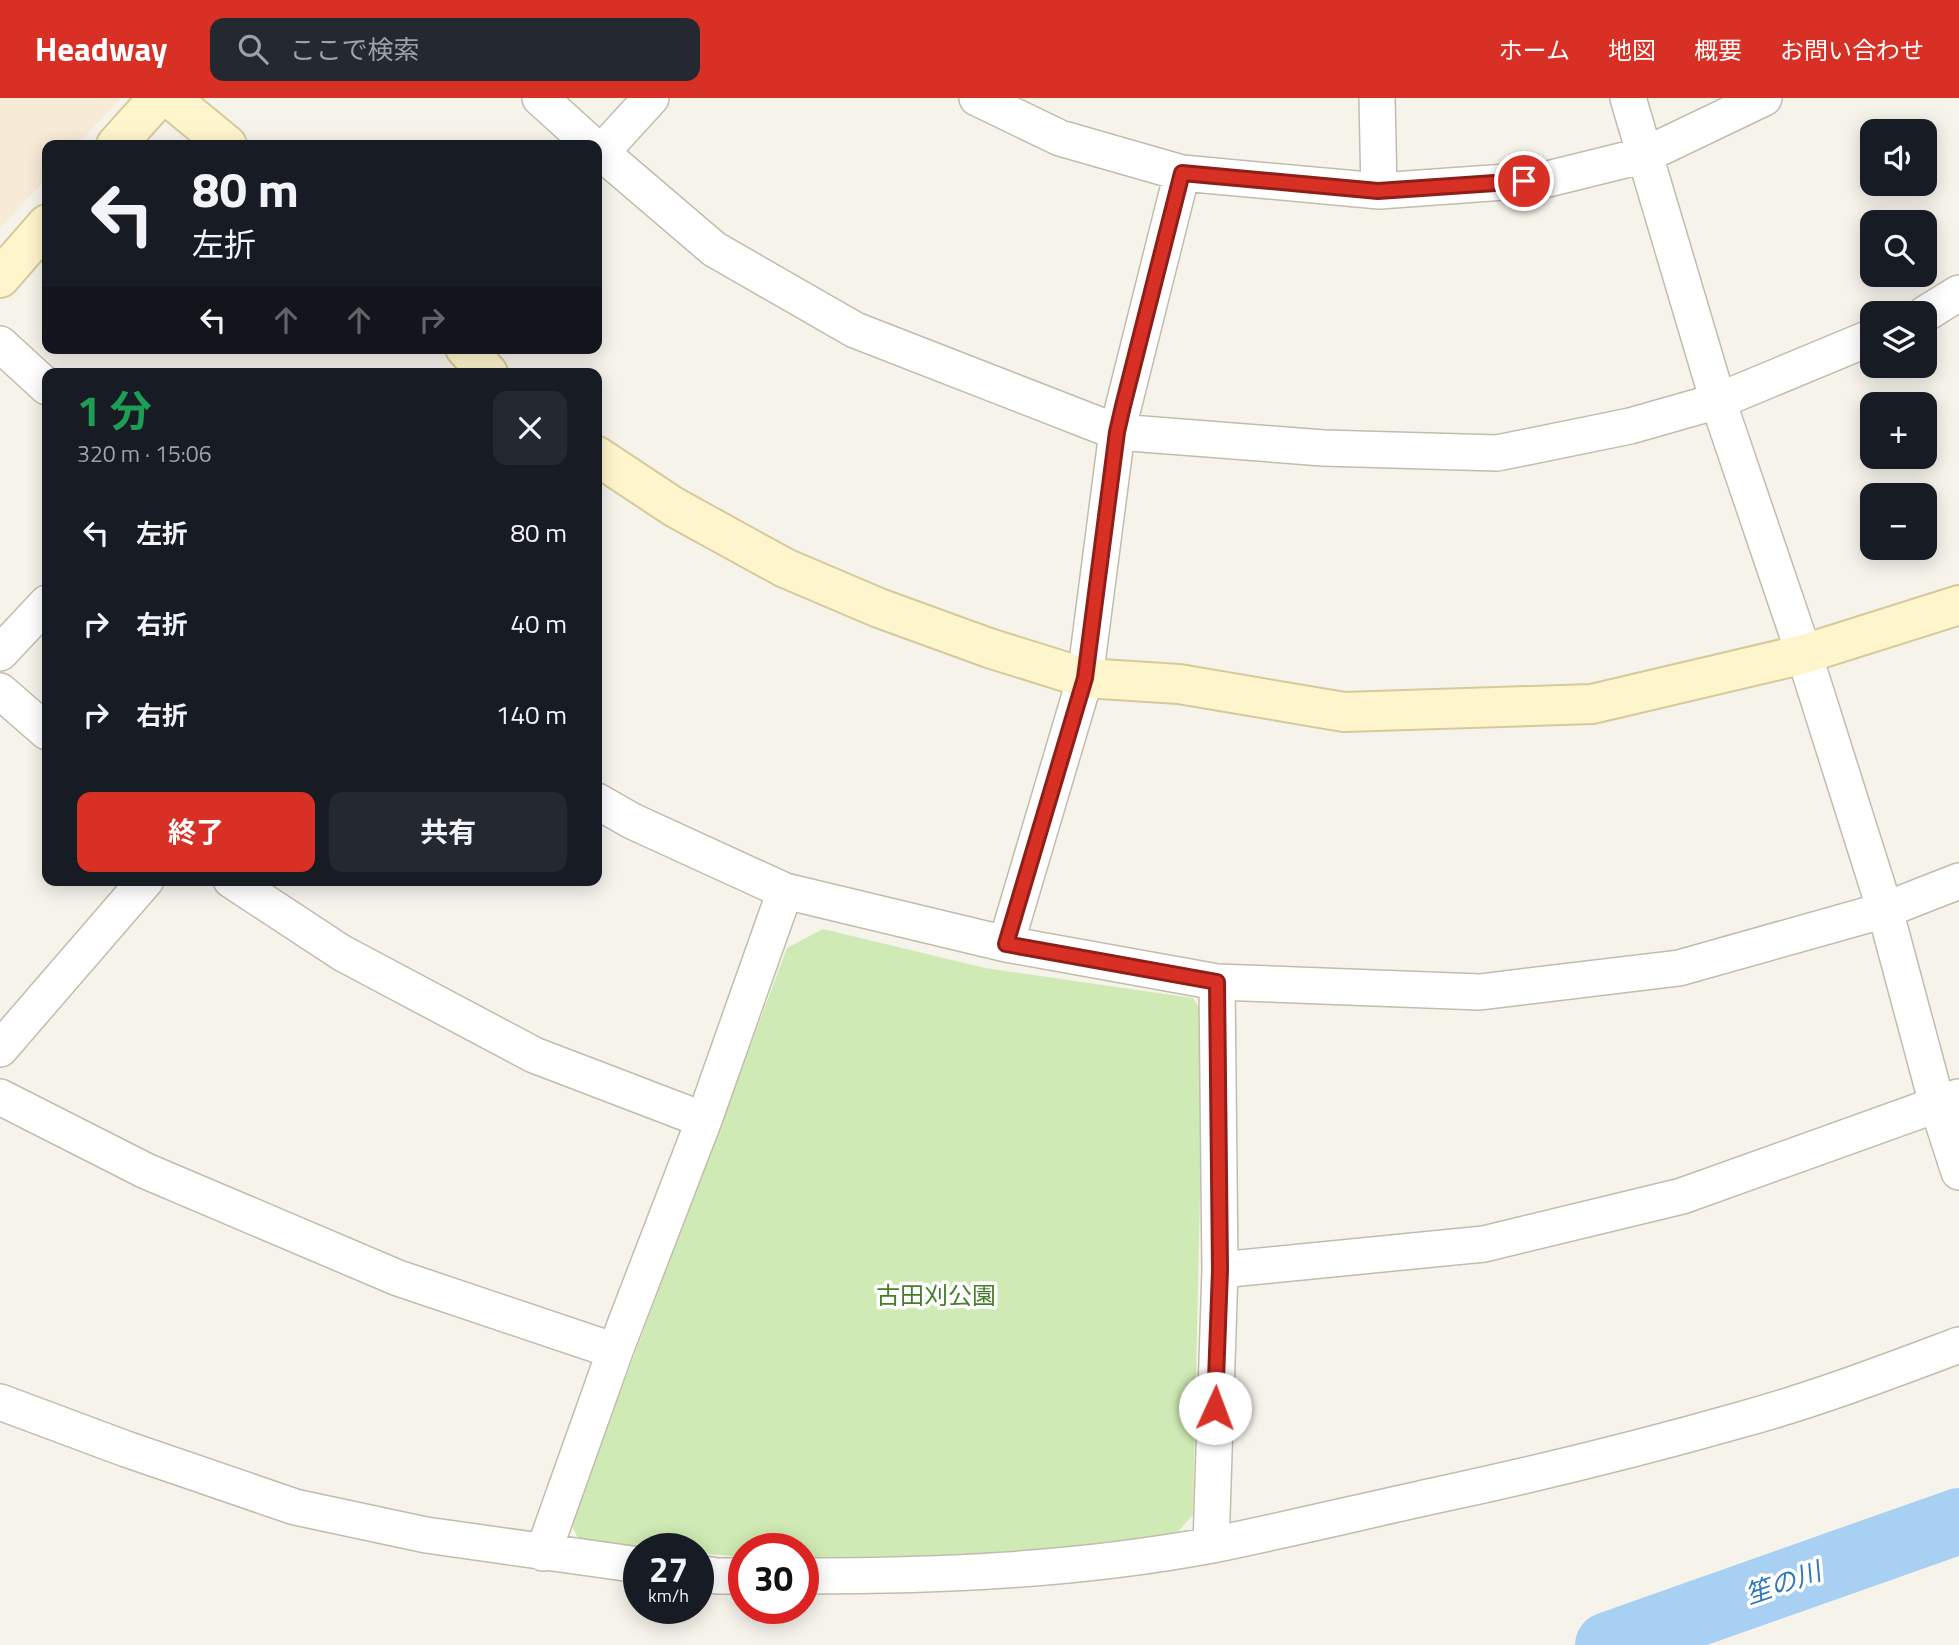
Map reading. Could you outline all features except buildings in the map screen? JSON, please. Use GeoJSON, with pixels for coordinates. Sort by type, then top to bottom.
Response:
{"type":"FeatureCollection","features":[{"type":"Feature","properties":{"kind":"street"},"geometry":{"type":"LineString","coordinates":[[120,140],[158,98]]}},
{"type":"Feature","properties":{"kind":"street"},"geometry":{"type":"LineString","coordinates":[[170,98],[221,140]]}},
{"type":"Feature","properties":{"kind":"street"},"geometry":{"type":"LineString","coordinates":[[540,98],[585,140]]}},
{"type":"Feature","properties":{"kind":"street"},"geometry":{"type":"LineString","coordinates":[[602,146],[651,98]]}},
{"type":"Feature","properties":{"kind":"street"},"geometry":{"type":"LineString","coordinates":[[977,98],[1060,138],[1182,173],[1378,191],[1548,179],[1645,155],[1764,98]]}},
{"type":"Feature","properties":{"kind":"street"},"geometry":{"type":"LineString","coordinates":[[1377,98],[1378,191]]}},
{"type":"Feature","properties":{"kind":"street"},"geometry":{"type":"LineString","coordinates":[[1628,98],[1718,401],[1804,654],[1948,1101],[1959,1172]]}},
{"type":"Feature","properties":{"kind":"street"},"geometry":{"type":"LineString","coordinates":[[602,155],[714,248],[855,330],[1117,432],[1323,448],[1497,453],[1630,426],[1718,401],[1860,342]]}},
{"type":"Feature","properties":{"kind":"street"},"geometry":{"type":"LineString","coordinates":[[1006,944],[1085,678],[1117,432],[1182,173]]}},
{"type":"Feature","properties":{"kind":"street"},"geometry":{"type":"LineString","coordinates":[[0,278],[42,230]]}},
{"type":"Feature","properties":{"kind":"street"},"geometry":{"type":"LineString","coordinates":[[1937,307],[1959,293]]}},
{"type":"Feature","properties":{"kind":"street"},"geometry":{"type":"LineString","coordinates":[[0,344],[42,382]]}},
{"type":"Feature","properties":{"kind":"street"},"geometry":{"type":"LineString","coordinates":[[471,354],[483,368]]}},
{"type":"Feature","properties":{"kind":"street"},"geometry":{"type":"LineString","coordinates":[[602,459],[674,507],[785,568],[879,608],[989,648],[1085,678],[1179,684],[1344,712],[1592,704],[1804,654],[1959,605]]}},
{"type":"Feature","properties":{"kind":"street"},"geometry":{"type":"LineString","coordinates":[[0,653],[42,608]]}},
{"type":"Feature","properties":{"kind":"street"},"geometry":{"type":"LineString","coordinates":[[0,691],[42,728]]}},
{"type":"Feature","properties":{"kind":"street"},"geometry":{"type":"LineString","coordinates":[[602,804],[632,821],[785,891],[1006,944],[1217,982],[1480,992],[1679,968],[1885,910],[1959,881]]}},
{"type":"Feature","properties":{"kind":"street"},"geometry":{"type":"LineString","coordinates":[[0,1049],[141,886]]}},
{"type":"Feature","properties":{"kind":"street"},"geometry":{"type":"LineString","coordinates":[[240,886],[342,953],[534,1055],[704,1120]]}},
{"type":"Feature","properties":{"kind":"street"},"geometry":{"type":"LineString","coordinates":[[543,1553],[615,1351],[704,1120],[785,891]]}},
{"type":"Feature","properties":{"kind":"street"},"geometry":{"type":"LineString","coordinates":[[1211,1545],[1220,1270],[1217,982]]}},
{"type":"Feature","properties":{"kind":"street"},"geometry":{"type":"LineString","coordinates":[[0,1097],[146,1171],[398,1278],[615,1351]]}},
{"type":"Feature","properties":{"kind":"street"},"geometry":{"type":"LineString","coordinates":[[1220,1270],[1483,1244],[1682,1196],[1948,1101]]}},
{"type":"Feature","properties":{"kind":"street"},"geometry":{"type":"LineString","coordinates":[[819,1576],[1007,1571],[1211,1545],[1516,1478],[1741,1420],[1869,1379],[1959,1345]]}},
{"type":"Feature","properties":{"kind":"street"},"geometry":{"type":"LineString","coordinates":[[0,1402],[125,1450],[295,1507],[426,1535],[623,1563]]}},
{"type":"Feature","properties":{"kind":"shaded area"},"geometry":{"type":"Polygon","coordinates":[[[0,98],[121,98],[82,140],[42,140],[42,183],[0,228],[0,98]]]}},
{"type":"Feature","properties":{"kind":"green space","name":"古田刈公園"},"geometry":{"type":"Polygon","coordinates":[[[823,929],[985,968],[1193,998],[1204,1016],[1193,1515],[1176,1534],[1001,1558],[819,1561],[819,1533],[728,1533],[728,1556],[714,1554],[714,1533],[623,1533],[623,1546],[580,1542],[571,1524],[787,948],[823,929]]]}},
{"type":"Feature","properties":{"kind":"waterway","name":"笙の川"},"geometry":{"type":"LineString","coordinates":[[1608,1645],[1959,1521]]}},
{"type":"Feature","properties":{"kind":"route"},"geometry":{"type":"LineString","coordinates":[[1215,1408],[1220,1270],[1217,982],[1006,944],[1085,678],[1117,432],[1123,406],[1182,173],[1378,191],[1524,181]]}}]}
